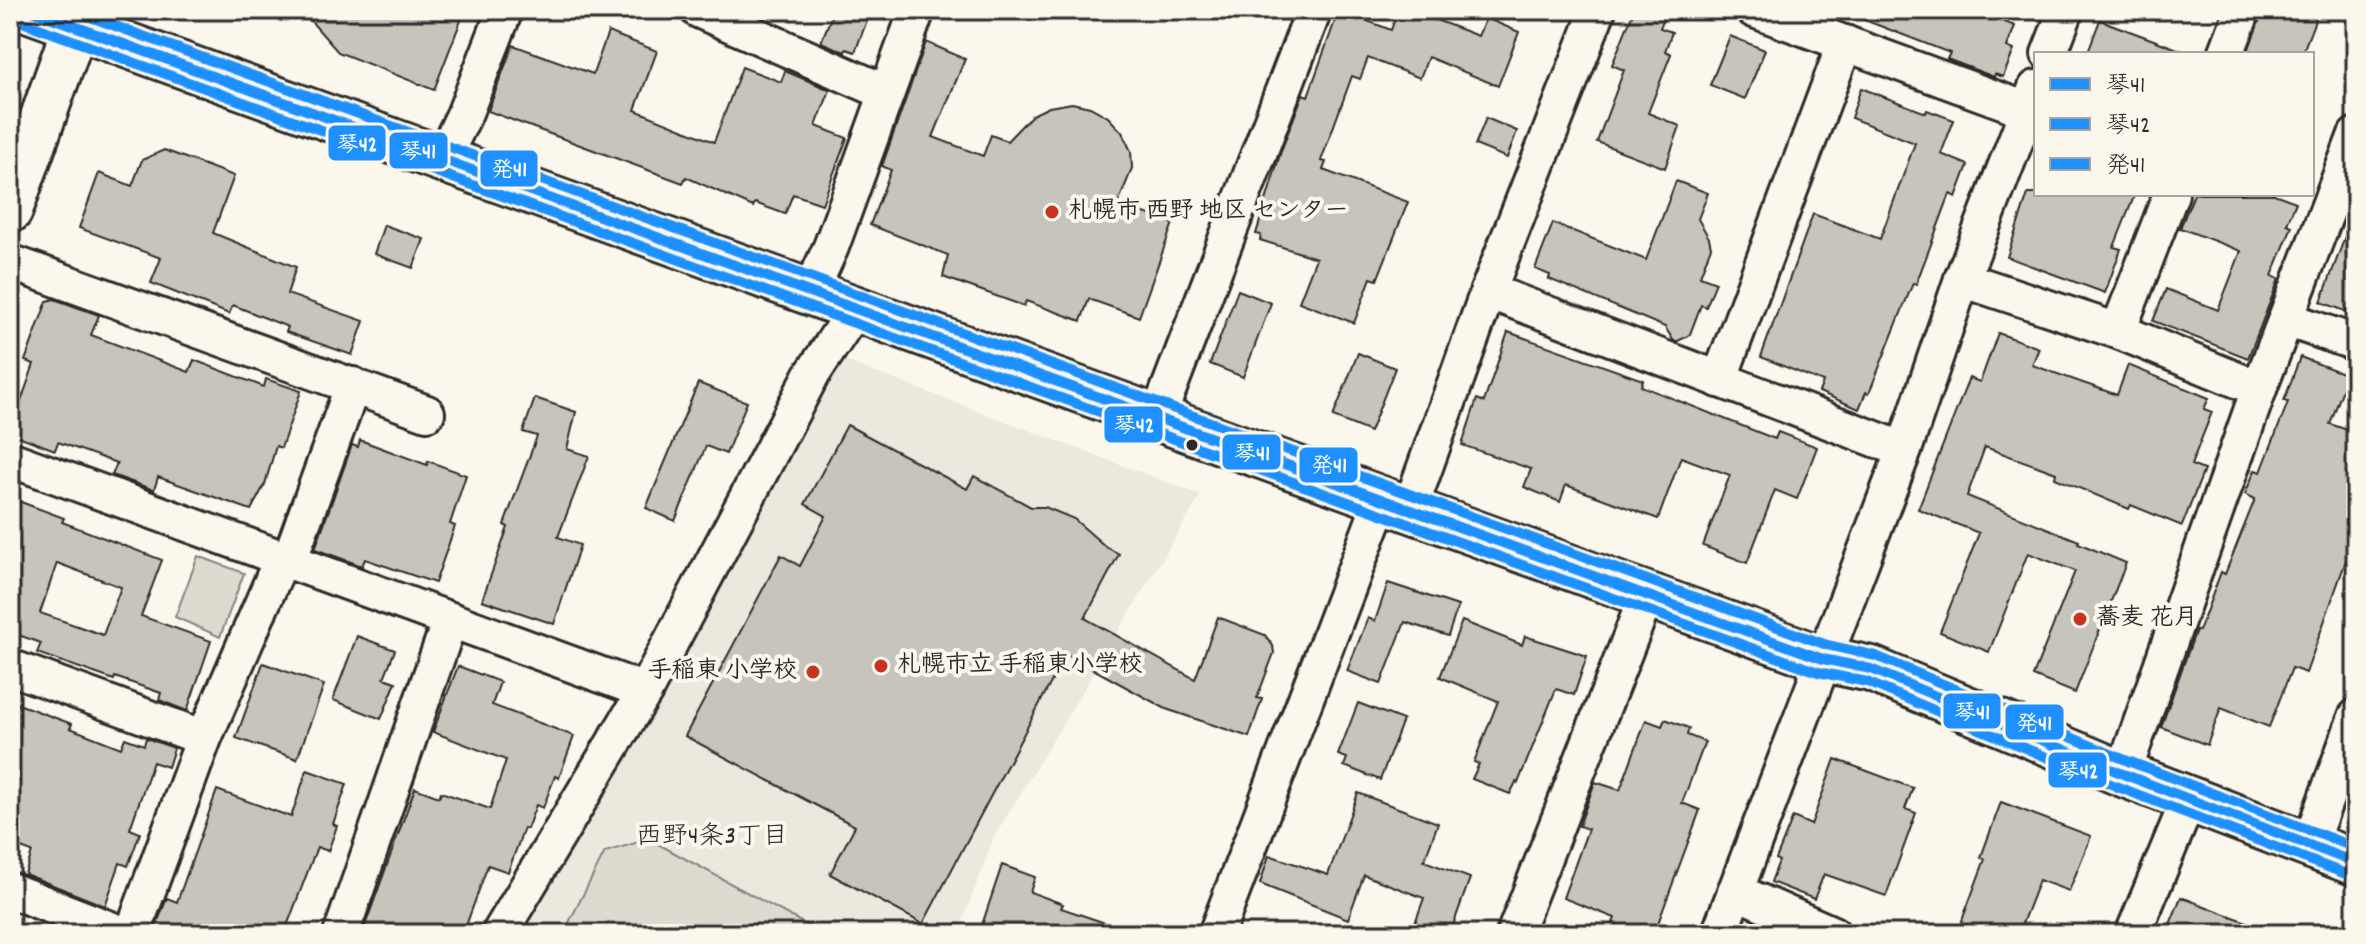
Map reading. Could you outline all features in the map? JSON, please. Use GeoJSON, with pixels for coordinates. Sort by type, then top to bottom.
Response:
{"type":"FeatureCollection","features":[{"type":"Feature","properties":{"kind":"main road"},"geometry":{"type":"LineString","coordinates":[[30,10],[78,18],[443,158],[856,308],[1823,659],[1871,669],[2123,774],[2356,863]]}},
{"type":"Feature","properties":{"kind":"main road"},"geometry":{"type":"LineString","coordinates":[[10,210],[78,18]]}},
{"type":"Feature","properties":{"kind":"street"},"geometry":{"type":"LineString","coordinates":[[443,158],[464,115],[505,10]]}},
{"type":"Feature","properties":{"kind":"street"},"geometry":{"type":"LineString","coordinates":[[811,291],[831,247],[917,10]]}},
{"type":"Feature","properties":{"kind":"street"},"geometry":{"type":"LineString","coordinates":[[1158,417],[1314,10]]}},
{"type":"Feature","properties":{"kind":"street"},"geometry":{"type":"LineString","coordinates":[[1216,934],[1488,291],[1598,10]]}},
{"type":"Feature","properties":{"kind":"street"},"geometry":{"type":"LineString","coordinates":[[1719,934],[1904,450],[1962,279],[2032,99],[1845,43],[1754,10]]}},
{"type":"Feature","properties":{"kind":"street"},"geometry":{"type":"LineString","coordinates":[[2050,52],[2066,10]]}},
{"type":"Feature","properties":{"kind":"street"},"geometry":{"type":"LineString","coordinates":[[2227,52],[2243,10]]}},
{"type":"Feature","properties":{"kind":"street"},"geometry":{"type":"LineString","coordinates":[[705,11],[885,92]]}},
{"type":"Feature","properties":{"kind":"street"},"geometry":{"type":"LineString","coordinates":[[1719,380],[1845,43]]}},
{"type":"Feature","properties":{"kind":"street"},"geometry":{"type":"LineString","coordinates":[[2123,774],[2259,389],[2356,135]]}},
{"type":"Feature","properties":{"kind":"street"},"geometry":{"type":"LineString","coordinates":[[2118,331],[2170,196]]}},
{"type":"Feature","properties":{"kind":"street"},"geometry":{"type":"LineString","coordinates":[[10,262],[427,413]]}},
{"type":"Feature","properties":{"kind":"street"},"geometry":{"type":"LineString","coordinates":[[1962,279],[2118,331],[2259,389]]}},
{"type":"Feature","properties":{"kind":"street"},"geometry":{"type":"LineString","coordinates":[[1488,291],[1904,450]]}},
{"type":"Feature","properties":{"kind":"street"},"geometry":{"type":"LineString","coordinates":[[499,934],[645,691],[811,376],[856,308]]}},
{"type":"Feature","properties":{"kind":"street"},"geometry":{"type":"LineString","coordinates":[[2286,319],[2356,343]]}},
{"type":"Feature","properties":{"kind":"street"},"geometry":{"type":"LineString","coordinates":[[132,934],[204,738],[286,560],[353,385]]}},
{"type":"Feature","properties":{"kind":"street"},"geometry":{"type":"LineString","coordinates":[[10,459],[645,691]]}},
{"type":"Feature","properties":{"kind":"street"},"geometry":{"type":"LineString","coordinates":[[1514,934],[1647,595]]}},
{"type":"Feature","properties":{"kind":"street"},"geometry":{"type":"LineString","coordinates":[[341,934],[450,620]]}},
{"type":"Feature","properties":{"kind":"street"},"geometry":{"type":"LineString","coordinates":[[10,667],[204,738]]}},
{"type":"Feature","properties":{"kind":"street"},"geometry":{"type":"LineString","coordinates":[[2309,845],[2356,717]]}},
{"type":"Feature","properties":{"kind":"street"},"geometry":{"type":"LineString","coordinates":[[2133,934],[2189,799]]}},
{"type":"Feature","properties":{"kind":"street"},"geometry":{"type":"LineString","coordinates":[[10,890],[123,934]]}},
{"type":"Feature","properties":{"kind":"street"},"geometry":{"type":"LineString","coordinates":[[1735,891],[1833,934]]}},
{"type":"Feature","properties":{"kind":"shaded area","name":"札幌市立 手稲東小学校"},"geometry":{"type":"Polygon","coordinates":[[[837,358],[1201,495],[994,837],[958,934],[516,934],[837,358]]]}},
{"type":"Feature","properties":{"kind":"shaded area"},"geometry":{"type":"Polygon","coordinates":[[[198,556],[244,573],[220,637],[175,617],[198,556]]]}},
{"type":"Feature","properties":{"kind":"shaded area"},"geometry":{"type":"Polygon","coordinates":[[[649,839],[823,934],[563,934],[605,852],[649,839]]]}},
{"type":"Feature","properties":{"kind":"building"},"geometry":{"type":"Polygon","coordinates":[[[301,10],[465,10],[434,90],[338,52],[301,10]]]}},
{"type":"Feature","properties":{"kind":"building"},"geometry":{"type":"Polygon","coordinates":[[[834,10],[871,10],[855,52],[846,49],[845,52],[821,42],[834,10]]]}},
{"type":"Feature","properties":{"kind":"building"},"geometry":{"type":"Polygon","coordinates":[[[1339,10],[1391,30],[1398,10],[1410,10],[1478,36],[1486,18],[1519,32],[1498,86],[1428,57],[1420,78],[1368,58],[1360,79],[1352,76],[1321,161],[1326,162],[1323,170],[1408,202],[1377,280],[1371,278],[1354,323],[1299,302],[1316,258],[1260,240],[1261,235],[1256,234],[1281,151],[1303,94],[1308,96],[1339,10]]]}},
{"type":"Feature","properties":{"kind":"building"},"geometry":{"type":"Polygon","coordinates":[[[1634,10],[1667,10],[1660,28],[1672,32],[1665,51],[1671,54],[1648,113],[1680,126],[1665,168],[1597,142],[1624,70],[1612,65],[1634,10]]]}},
{"type":"Feature","properties":{"kind":"building"},"geometry":{"type":"Polygon","coordinates":[[[1844,10],[1974,10],[2015,26],[2007,47],[2014,50],[2003,77],[1995,74],[1994,77],[1947,59],[1950,53],[1844,10]]]}},
{"type":"Feature","properties":{"kind":"building"},"geometry":{"type":"Polygon","coordinates":[[[2263,10],[2319,10],[2303,52],[2248,52],[2263,10]]]}},
{"type":"Feature","properties":{"kind":"building"},"geometry":{"type":"Polygon","coordinates":[[[2100,20],[2183,51],[2183,52],[2088,52],[2100,20]]]}},
{"type":"Feature","properties":{"kind":"building"},"geometry":{"type":"Polygon","coordinates":[[[608,32],[657,51],[635,110],[714,142],[742,67],[781,82],[785,71],[830,90],[816,126],[847,138],[822,204],[793,194],[785,214],[755,203],[753,207],[686,177],[683,183],[488,111],[513,45],[593,74],[608,32]]]}},
{"type":"Feature","properties":{"kind":"building"},"geometry":{"type":"Polygon","coordinates":[[[1730,36],[1765,50],[1745,99],[1710,85],[1730,36]]]}},
{"type":"Feature","properties":{"kind":"building","name":"札幌市 西野 地区 センター"},"geometry":{"type":"Polygon","coordinates":[[[926,42],[965,59],[933,137],[983,156],[991,135],[1007,141],[1032,115],[1049,107],[1072,103],[1090,107],[1108,117],[1122,132],[1131,151],[1132,168],[1118,204],[1173,223],[1139,317],[1089,299],[1081,321],[1026,301],[1024,306],[943,277],[948,255],[870,225],[891,170],[882,166],[926,42]]]}},
{"type":"Feature","properties":{"kind":"building"},"geometry":{"type":"Polygon","coordinates":[[[1861,88],[1926,113],[1927,110],[1954,120],[1941,154],[1968,165],[1956,197],[1950,194],[1916,284],[1913,283],[1869,393],[1866,392],[1859,409],[1819,392],[1823,382],[1761,357],[1813,214],[1880,239],[1915,143],[1851,118],[1861,88]]]}},
{"type":"Feature","properties":{"kind":"building"},"geometry":{"type":"Polygon","coordinates":[[[1486,118],[1517,131],[1507,158],[1475,145],[1486,118]]]}},
{"type":"Feature","properties":{"kind":"building"},"geometry":{"type":"Polygon","coordinates":[[[164,150],[234,176],[213,233],[296,267],[287,294],[364,321],[352,355],[286,332],[288,327],[233,305],[229,314],[151,283],[161,258],[79,228],[99,173],[132,186],[142,160],[164,150]]]}},
{"type":"Feature","properties":{"kind":"building"},"geometry":{"type":"Polygon","coordinates":[[[1676,181],[1708,193],[1698,219],[1711,247],[1700,276],[1716,282],[1706,307],[1701,305],[1686,337],[1676,342],[1665,327],[1549,279],[1550,275],[1535,269],[1553,223],[1646,260],[1676,181]]]}},
{"type":"Feature","properties":{"kind":"building"},"geometry":{"type":"Polygon","coordinates":[[[2028,194],[2134,196],[2114,247],[2121,249],[2105,293],[2007,257],[2028,194]]]}},
{"type":"Feature","properties":{"kind":"building"},"geometry":{"type":"Polygon","coordinates":[[[2193,196],[2280,196],[2296,202],[2287,224],[2292,226],[2272,276],[2279,279],[2248,358],[2153,321],[2166,289],[2218,310],[2241,251],[2180,228],[2193,196]]]}},
{"type":"Feature","properties":{"kind":"building"},"geometry":{"type":"Polygon","coordinates":[[[2353,215],[2356,215],[2356,315],[2321,302],[2353,215]]]}},
{"type":"Feature","properties":{"kind":"building"},"geometry":{"type":"Polygon","coordinates":[[[384,225],[424,239],[413,268],[374,254],[384,225]]]}},
{"type":"Feature","properties":{"kind":"building"},"geometry":{"type":"Polygon","coordinates":[[[1238,290],[1271,303],[1243,377],[1210,364],[1238,290]]]}},
{"type":"Feature","properties":{"kind":"building"},"geometry":{"type":"Polygon","coordinates":[[[54,299],[99,315],[91,335],[189,372],[194,360],[264,387],[266,379],[301,391],[281,448],[276,446],[265,484],[251,510],[158,477],[154,490],[112,475],[117,463],[58,442],[55,450],[10,433],[34,364],[25,361],[47,301],[54,299]]]}},
{"type":"Feature","properties":{"kind":"building"},"geometry":{"type":"Polygon","coordinates":[[[1508,332],[1643,380],[1641,386],[1775,439],[1778,432],[1817,447],[1797,499],[1775,490],[1747,563],[1703,546],[1730,475],[1681,457],[1658,519],[1566,485],[1560,502],[1524,487],[1531,469],[1462,445],[1477,399],[1484,402],[1508,332]]]}},
{"type":"Feature","properties":{"kind":"building"},"geometry":{"type":"Polygon","coordinates":[[[1998,333],[2039,348],[2032,365],[2117,395],[2128,365],[2209,398],[2204,409],[2212,412],[2191,465],[2204,470],[2182,526],[2131,505],[2129,509],[2055,478],[2056,473],[1985,447],[1967,496],[2126,563],[2075,693],[2033,676],[2075,571],[2028,553],[1989,652],[1940,632],[1979,533],[1918,509],[1969,378],[1980,382],[1998,333]]]}},
{"type":"Feature","properties":{"kind":"building"},"geometry":{"type":"Polygon","coordinates":[[[1358,353],[1395,368],[1370,432],[1333,417],[1358,353]]]}},
{"type":"Feature","properties":{"kind":"building"},"geometry":{"type":"Polygon","coordinates":[[[2300,357],[2348,375],[2330,424],[2356,433],[2356,532],[2306,673],[2292,668],[2269,727],[2221,708],[2207,745],[2161,727],[2196,630],[2199,631],[2221,572],[2225,574],[2255,499],[2245,494],[2255,470],[2261,472],[2288,402],[2284,401],[2300,357]]]}},
{"type":"Feature","properties":{"kind":"building"},"geometry":{"type":"Polygon","coordinates":[[[698,383],[747,402],[726,454],[706,446],[675,521],[646,508],[698,383]]]}},
{"type":"Feature","properties":{"kind":"building"},"geometry":{"type":"Polygon","coordinates":[[[535,398],[576,412],[567,449],[589,456],[558,537],[580,545],[554,624],[482,600],[508,527],[504,525],[537,436],[523,432],[535,398]]]}},
{"type":"Feature","properties":{"kind":"building","name":"手稲東 小学校"},"geometry":{"type":"Polygon","coordinates":[[[847,425],[967,489],[974,476],[1031,507],[1045,507],[1074,519],[1106,547],[1119,554],[1085,618],[1195,679],[1218,617],[1265,635],[1274,653],[1257,698],[1262,699],[1249,737],[1166,709],[1066,654],[923,924],[830,874],[855,826],[685,736],[781,555],[800,566],[826,516],[805,504],[847,425]]]}},
{"type":"Feature","properties":{"kind":"building"},"geometry":{"type":"Polygon","coordinates":[[[360,440],[427,465],[428,461],[466,475],[450,524],[455,526],[435,583],[365,559],[362,566],[315,549],[352,445],[358,447],[360,440]]]}},
{"type":"Feature","properties":{"kind":"building"},"geometry":{"type":"Polygon","coordinates":[[[10,498],[64,518],[62,522],[162,560],[141,616],[211,641],[187,711],[159,700],[161,693],[37,653],[41,643],[10,632],[10,498]],[[57,563],[40,613],[103,635],[121,587],[57,563]]]}},
{"type":"Feature","properties":{"kind":"building"},"geometry":{"type":"Polygon","coordinates":[[[1388,583],[1458,606],[1448,636],[1405,622],[1381,684],[1347,671],[1368,618],[1375,621],[1388,583]]]}},
{"type":"Feature","properties":{"kind":"building"},"geometry":{"type":"Polygon","coordinates":[[[1462,621],[1522,645],[1525,636],[1587,656],[1574,695],[1556,689],[1518,783],[1510,794],[1472,779],[1479,764],[1474,762],[1498,701],[1440,677],[1462,621]]]}},
{"type":"Feature","properties":{"kind":"building"},"geometry":{"type":"Polygon","coordinates":[[[357,636],[395,650],[384,678],[396,682],[381,719],[333,700],[357,636]]]}},
{"type":"Feature","properties":{"kind":"building"},"geometry":{"type":"Polygon","coordinates":[[[263,663],[324,685],[297,759],[236,738],[263,663]]]}},
{"type":"Feature","properties":{"kind":"building"},"geometry":{"type":"Polygon","coordinates":[[[458,666],[500,682],[492,705],[574,736],[559,778],[555,776],[543,808],[536,805],[508,872],[488,865],[463,934],[362,934],[415,788],[439,797],[441,792],[490,809],[506,760],[433,732],[458,666]]]}},
{"type":"Feature","properties":{"kind":"building"},"geometry":{"type":"Polygon","coordinates":[[[10,701],[72,724],[70,728],[121,748],[125,738],[144,745],[146,738],[174,748],[168,767],[153,762],[130,829],[140,833],[128,866],[120,863],[105,906],[25,874],[32,852],[10,844],[10,797],[18,774],[10,771],[10,701]]]}},
{"type":"Feature","properties":{"kind":"building"},"geometry":{"type":"Polygon","coordinates":[[[1358,703],[1403,720],[1380,780],[1344,766],[1347,758],[1338,755],[1358,703]]]}},
{"type":"Feature","properties":{"kind":"building"},"geometry":{"type":"Polygon","coordinates":[[[1665,719],[1689,728],[1687,735],[1705,742],[1682,803],[1700,810],[1654,934],[1642,934],[1613,923],[1615,918],[1563,898],[1588,829],[1579,826],[1595,782],[1620,790],[1646,720],[1662,726],[1665,719]]]}},
{"type":"Feature","properties":{"kind":"building"},"geometry":{"type":"Polygon","coordinates":[[[1835,759],[1913,788],[1905,809],[1916,813],[1886,896],[1824,874],[1814,899],[1771,882],[1779,861],[1776,859],[1793,817],[1811,825],[1835,759]]]}},
{"type":"Feature","properties":{"kind":"building"},"geometry":{"type":"Polygon","coordinates":[[[307,770],[347,784],[333,824],[337,826],[328,851],[317,847],[284,934],[153,934],[167,898],[177,902],[217,790],[291,817],[307,770]]]}},
{"type":"Feature","properties":{"kind":"building"},"geometry":{"type":"Polygon","coordinates":[[[1358,793],[1438,823],[1424,861],[1470,878],[1450,934],[1411,934],[1424,898],[1364,875],[1348,919],[1260,884],[1269,855],[1328,875],[1358,793]]]}},
{"type":"Feature","properties":{"kind":"building"},"geometry":{"type":"Polygon","coordinates":[[[2001,802],[2091,836],[2069,891],[2039,880],[2018,934],[1957,934],[1985,859],[1981,857],[2001,802]]]}},
{"type":"Feature","properties":{"kind":"building"},"geometry":{"type":"Polygon","coordinates":[[[1002,865],[1035,877],[1030,892],[1063,904],[1061,908],[1123,929],[1123,934],[979,934],[1002,865]]]}},
{"type":"Feature","properties":{"kind":"building"},"geometry":{"type":"Polygon","coordinates":[[[2181,897],[2273,932],[2166,934],[2181,897]]]}},
{"type":"Feature","properties":{"kind":"transit line","name":"琴41"},"geometry":{"type":"LineString","coordinates":[[30,10],[1823,659],[1871,669],[2123,774],[2356,863]]}},
{"type":"Feature","properties":{"kind":"transit line","name":"発41"},"geometry":{"type":"LineString","coordinates":[[71,10],[1827,645],[1876,656],[2128,761],[2356,848]]}},
{"type":"Feature","properties":{"kind":"transit line","name":"琴42"},"geometry":{"type":"LineString","coordinates":[[25,23],[1818,672],[1867,682],[2118,787],[2351,876]]}},
{"type":"Feature","properties":{"kind":"place","name":"札幌市 西野 地区 センター"},"geometry":{"type":"Point","coordinates":[1052,212]}},
{"type":"Feature","properties":{"kind":"place","name":"蕎麦 花月"},"geometry":{"type":"Point","coordinates":[2080,619]}},
{"type":"Feature","properties":{"kind":"place","name":"札幌市立 手稲東小学校"},"geometry":{"type":"Point","coordinates":[881,666]}},
{"type":"Feature","properties":{"kind":"place","name":"手稲東 小学校"},"geometry":{"type":"Point","coordinates":[813,672]}},
{"type":"Feature","properties":{"kind":"district","name":"西野4条3丁目"},"geometry":{"type":"Point","coordinates":[712,837]}}]}
